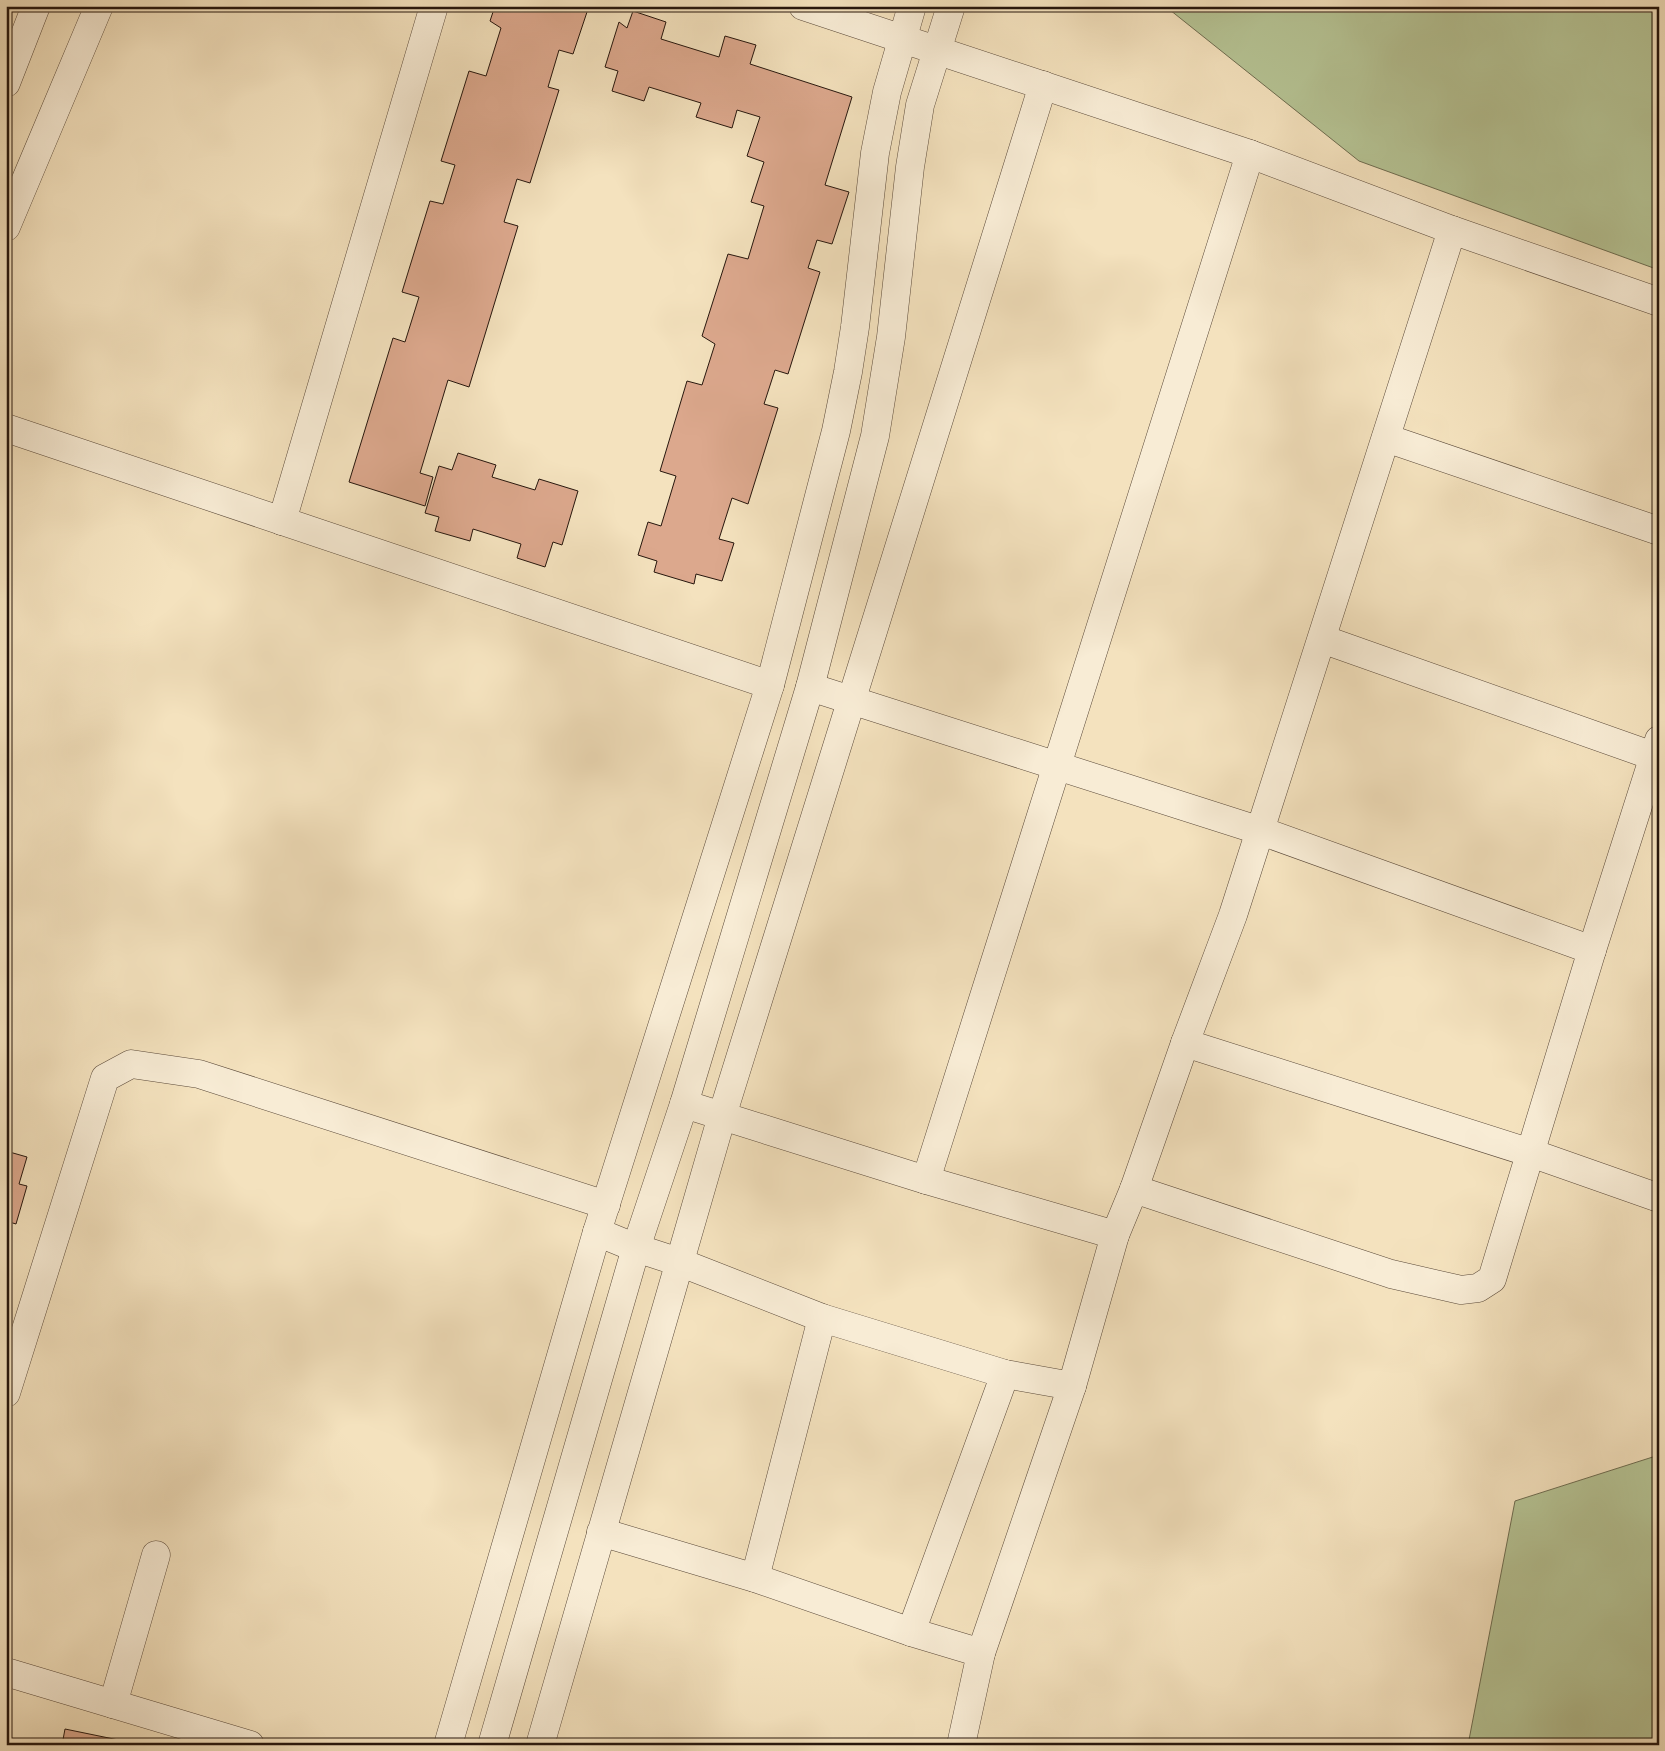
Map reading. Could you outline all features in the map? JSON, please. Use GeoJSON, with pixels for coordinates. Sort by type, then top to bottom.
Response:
{"type":"FeatureCollection","features":[{"type":"Feature","properties":{"kind":"street"},"geometry":{"type":"LineString","coordinates":[[6,83],[36,6]]}},
{"type":"Feature","properties":{"kind":"street"},"geometry":{"type":"LineString","coordinates":[[6,227],[99,6]]}},
{"type":"Feature","properties":{"kind":"street"},"geometry":{"type":"LineString","coordinates":[[282,521],[434,6]]}},
{"type":"Feature","properties":{"kind":"street"},"geometry":{"type":"LineString","coordinates":[[803,6],[937,52],[1250,154],[1452,230],[1659,302]]}},
{"type":"Feature","properties":{"kind":"street"},"geometry":{"type":"LineString","coordinates":[[448,1745],[597,1232],[770,685],[840,414],[855,327],[875,153],[887,92],[912,6]]}},
{"type":"Feature","properties":{"kind":"street"},"geometry":{"type":"LineString","coordinates":[[492,1745],[636,1248],[684,1104],[810,687],[875,436],[891,337],[910,167],[920,105],[951,6]]}},
{"type":"Feature","properties":{"kind":"street"},"geometry":{"type":"LineString","coordinates":[[540,1745],[600,1532],[722,1116],[1043,85]]}},
{"type":"Feature","properties":{"kind":"street"},"geometry":{"type":"LineString","coordinates":[[926,1180],[1250,154]]}},
{"type":"Feature","properties":{"kind":"street"},"geometry":{"type":"LineString","coordinates":[[961,1745],[981,1653],[1072,1386],[1115,1235],[1134,1189],[1185,1043],[1233,915],[1452,230]]}},
{"type":"Feature","properties":{"kind":"street"},"geometry":{"type":"LineString","coordinates":[[6,428],[770,685]]}},
{"type":"Feature","properties":{"kind":"street"},"geometry":{"type":"LineString","coordinates":[[1386,438],[1659,531]]}},
{"type":"Feature","properties":{"kind":"street"},"geometry":{"type":"LineString","coordinates":[[1134,1189],[1391,1274],[1461,1290],[1478,1288],[1492,1279],[1592,950],[1656,748],[1322,639]]}},
{"type":"Feature","properties":{"kind":"street"},"geometry":{"type":"LineString","coordinates":[[810,687],[1260,831],[1592,950]]}},
{"type":"Feature","properties":{"kind":"street"},"geometry":{"type":"LineString","coordinates":[[1185,1043],[1530,1153],[1659,1198]]}},
{"type":"Feature","properties":{"kind":"street"},"geometry":{"type":"LineString","coordinates":[[6,1393],[105,1078],[131,1064],[199,1074],[606,1205]]}},
{"type":"Feature","properties":{"kind":"street"},"geometry":{"type":"LineString","coordinates":[[684,1104],[926,1180],[1115,1235]]}},
{"type":"Feature","properties":{"kind":"street"},"geometry":{"type":"LineString","coordinates":[[597,1232],[822,1318],[1005,1374],[1072,1386]]}},
{"type":"Feature","properties":{"kind":"street"},"geometry":{"type":"LineString","coordinates":[[755,1578],[822,1318]]}},
{"type":"Feature","properties":{"kind":"street"},"geometry":{"type":"LineString","coordinates":[[910,1632],[1005,1374]]}},
{"type":"Feature","properties":{"kind":"street"},"geometry":{"type":"LineString","coordinates":[[600,1532],[755,1578],[910,1632],[981,1653]]}},
{"type":"Feature","properties":{"kind":"street"},"geometry":{"type":"LineString","coordinates":[[113,1704],[156,1555]]}},
{"type":"Feature","properties":{"kind":"street"},"geometry":{"type":"LineString","coordinates":[[6,1672],[250,1745]]}},
{"type":"Feature","properties":{"kind":"green space"},"geometry":{"type":"Polygon","coordinates":[[[1165,6],[1659,6],[1659,270],[1359,161],[1165,6]]]}},
{"type":"Feature","properties":{"kind":"green space"},"geometry":{"type":"Polygon","coordinates":[[[1659,1455],[1659,1745],[1468,1745],[1515,1501],[1659,1455]]]}},
{"type":"Feature","properties":{"kind":"building"},"geometry":{"type":"Polygon","coordinates":[[[495,6],[570,6],[587,12],[573,54],[559,50],[548,87],[559,90],[530,183],[517,179],[504,222],[518,226],[469,387],[448,380],[420,473],[433,477],[425,506],[349,482],[393,338],[405,342],[419,297],[402,292],[430,201],[443,204],[455,165],[441,161],[469,71],[486,76],[501,28],[490,21],[495,6]]]}},
{"type":"Feature","properties":{"kind":"building"},"geometry":{"type":"Polygon","coordinates":[[[633,11],[666,22],[661,39],[719,57],[725,36],[756,45],[750,64],[852,97],[825,185],[849,192],[832,244],[817,240],[808,268],[820,272],[788,374],[775,370],[764,404],[778,408],[748,504],[732,498],[719,539],[734,543],[722,581],[696,574],[694,584],[654,572],[657,561],[638,555],[648,522],[661,526],[676,476],[660,471],[687,381],[702,385],[715,344],[702,336],[728,254],[748,259],[764,206],[751,202],[764,162],[747,156],[760,117],[737,110],[732,128],[696,117],[701,103],[649,87],[644,101],[612,91],[618,71],[605,67],[619,22],[627,28],[633,11]]]}},
{"type":"Feature","properties":{"kind":"building"},"geometry":{"type":"Polygon","coordinates":[[[458,453],[496,465],[492,477],[535,490],[539,479],[578,491],[562,545],[553,542],[545,567],[517,558],[521,544],[473,529],[470,541],[435,531],[439,517],[425,513],[439,466],[452,470],[458,453]]]}},
{"type":"Feature","properties":{"kind":"building"},"geometry":{"type":"Polygon","coordinates":[[[6,1151],[27,1157],[19,1184],[27,1186],[16,1224],[6,1221],[6,1151]]]}},
{"type":"Feature","properties":{"kind":"building"},"geometry":{"type":"Polygon","coordinates":[[[65,1729],[138,1744],[62,1745],[65,1729]]]}}]}
